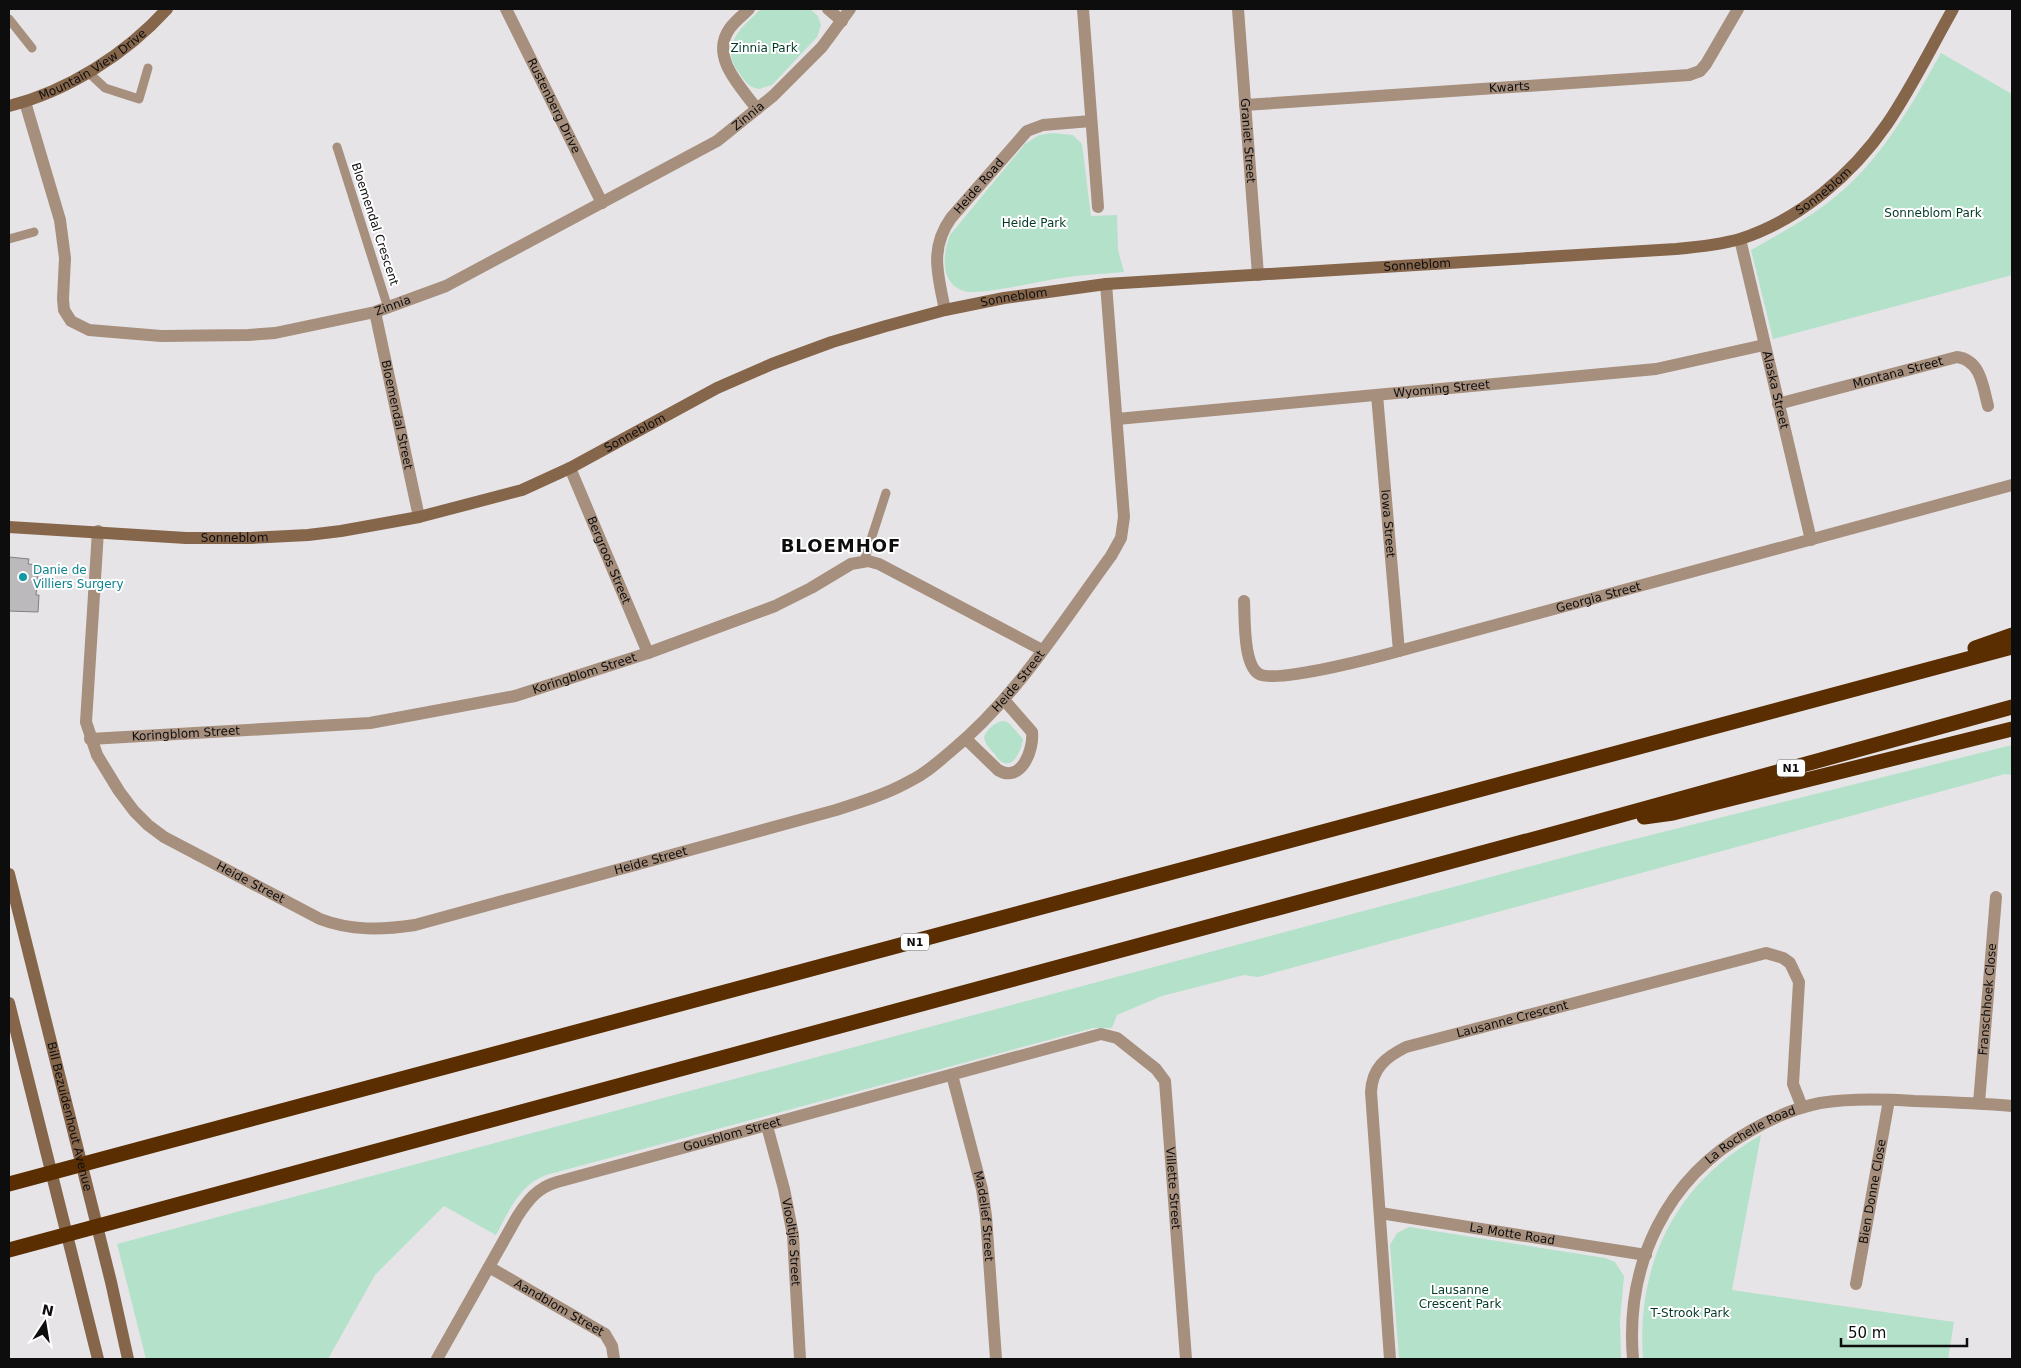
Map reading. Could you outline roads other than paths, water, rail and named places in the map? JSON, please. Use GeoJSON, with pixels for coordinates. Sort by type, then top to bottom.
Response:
{"type":"FeatureCollection","features":[{"type":"Feature","properties":{"kind":"highway"},"geometry":{"type":"LineString","coordinates":[[1822,699],[2012,635]]}},
{"type":"Feature","properties":{"kind":"highway","name":"N1"},"geometry":{"type":"LineString","coordinates":[[9,1184],[2012,647]]}},
{"type":"Feature","properties":{"kind":"highway","name":"N1"},"geometry":{"type":"LineString","coordinates":[[9,1250],[1570,829],[2012,707]]}},
{"type":"Feature","properties":{"kind":"highway"},"geometry":{"type":"LineString","coordinates":[[1570,829],[1673,813],[2012,729]]}},
{"type":"Feature","properties":{"kind":"street","name":"Mountain View Drive"},"geometry":{"type":"LineString","coordinates":[[9,106],[25,102],[69,83],[88,72],[142,33],[167,9]]}},
{"type":"Feature","properties":{"kind":"street","name":"Rustenberg Drive"},"geometry":{"type":"LineString","coordinates":[[506,9],[602,203]]}},
{"type":"Feature","properties":{"kind":"street"},"geometry":{"type":"LineString","coordinates":[[750,9],[730,27],[723,52],[730,73],[758,109]]}},
{"type":"Feature","properties":{"kind":"street"},"geometry":{"type":"LineString","coordinates":[[828,9],[842,21]]}},
{"type":"Feature","properties":{"kind":"street","name":"Zinnia"},"geometry":{"type":"LineString","coordinates":[[25,102],[60,220],[65,258],[64,310],[71,321],[88,330],[161,336],[248,335],[305,328],[375,312],[446,286],[717,141],[758,109],[822,46],[850,9]]}},
{"type":"Feature","properties":{"kind":"street"},"geometry":{"type":"LineString","coordinates":[[1083,9],[1098,207]]}},
{"type":"Feature","properties":{"kind":"street","name":"Graniet Street"},"geometry":{"type":"LineString","coordinates":[[1238,9],[1258,275]]}},
{"type":"Feature","properties":{"kind":"street","name":"Kwarts"},"geometry":{"type":"LineString","coordinates":[[1245,104],[1689,75],[1700,71],[1706,64],[1738,9]]}},
{"type":"Feature","properties":{"kind":"street","name":"Sonneblom"},"geometry":{"type":"LineString","coordinates":[[9,527],[98,531],[186,538],[280,537],[341,532],[419,517],[522,490],[570,468],[708,392],[764,367],[832,342],[945,310],[1054,290],[1106,284],[1676,249],[1740,239],[1764,229],[1802,208],[1838,180],[1887,124],[1953,9]]}},
{"type":"Feature","properties":{"kind":"street","name":"Heide Road"},"geometry":{"type":"LineString","coordinates":[[945,310],[936,251],[942,233],[951,218],[1027,131],[1043,125],[1091,122]]}},
{"type":"Feature","properties":{"kind":"street","name":"Alaska Street"},"geometry":{"type":"LineString","coordinates":[[1740,239],[1811,540]]}},
{"type":"Feature","properties":{"kind":"street","name":"Heide Street"},"geometry":{"type":"LineString","coordinates":[[98,531],[85,712],[90,739],[105,770],[134,811],[164,837],[320,919],[335,925],[366,930],[415,925],[836,810],[884,794],[911,781],[932,767],[966,739],[1005,701],[1111,556],[1121,538],[1124,517],[1106,284]]}},
{"type":"Feature","properties":{"kind":"street","name":"Bloemendal Street"},"geometry":{"type":"LineString","coordinates":[[375,312],[419,517]]}},
{"type":"Feature","properties":{"kind":"street","name":"Wyoming Street"},"geometry":{"type":"LineString","coordinates":[[1117,419],[1656,369],[1764,345]]}},
{"type":"Feature","properties":{"kind":"street","name":"Montana Street"},"geometry":{"type":"LineString","coordinates":[[1778,404],[1957,357],[1967,359],[1978,370],[1988,406]]}},
{"type":"Feature","properties":{"kind":"street","name":"Iowa Street"},"geometry":{"type":"LineString","coordinates":[[1377,395],[1400,651]]}},
{"type":"Feature","properties":{"kind":"street","name":"Bergroos Street"},"geometry":{"type":"LineString","coordinates":[[570,468],[648,653]]}},
{"type":"Feature","properties":{"kind":"street","name":"Georgia Street"},"geometry":{"type":"LineString","coordinates":[[1244,601],[1247,654],[1253,670],[1260,675],[1290,676],[1400,651],[2012,485]]}},
{"type":"Feature","properties":{"kind":"street"},"geometry":{"type":"LineString","coordinates":[[864,561],[879,564],[1042,650]]}},
{"type":"Feature","properties":{"kind":"street","name":"Koringblom Street"},"geometry":{"type":"LineString","coordinates":[[90,739],[370,723],[514,696],[648,653],[775,606],[811,588],[851,564],[864,561]]}},
{"type":"Feature","properties":{"kind":"street"},"geometry":{"type":"LineString","coordinates":[[966,739],[1004,774],[1016,772],[1025,763],[1032,749],[1032,732],[1005,701]]}},
{"type":"Feature","properties":{"kind":"street","name":"Bill Bezuidenhout Avenue"},"geometry":{"type":"LineString","coordinates":[[9,874],[111,1282],[128,1359]]}},
{"type":"Feature","properties":{"kind":"street","name":"Franschhoek Close"},"geometry":{"type":"LineString","coordinates":[[1979,1103],[1996,897]]}},
{"type":"Feature","properties":{"kind":"street","name":"Lausanne Crescent"},"geometry":{"type":"LineString","coordinates":[[1390,1359],[1372,1083],[1374,1074],[1380,1065],[1392,1054],[1406,1048],[1766,953],[1775,954],[1790,963],[1799,982],[1793,1084],[1802,1107]]}},
{"type":"Feature","properties":{"kind":"street"},"geometry":{"type":"LineString","coordinates":[[9,1003],[98,1359]]}},
{"type":"Feature","properties":{"kind":"street","name":"Gousblom Street"},"geometry":{"type":"LineString","coordinates":[[437,1359],[529,1199],[540,1189],[557,1182],[1101,1034],[1117,1038]]}},
{"type":"Feature","properties":{"kind":"street","name":"Villette Street"},"geometry":{"type":"LineString","coordinates":[[1117,1038],[1156,1069],[1165,1081],[1186,1359]]}},
{"type":"Feature","properties":{"kind":"street","name":"Madelief Street"},"geometry":{"type":"LineString","coordinates":[[952,1075],[983,1198],[996,1359]]}},
{"type":"Feature","properties":{"kind":"street","name":"La Rochelle Road"},"geometry":{"type":"LineString","coordinates":[[1633,1359],[1636,1288],[1646,1255],[1663,1216],[1687,1181],[1701,1165],[1738,1137],[1802,1107],[1839,1101],[1889,1100],[2012,1106]]}},
{"type":"Feature","properties":{"kind":"street","name":"Bien Donne Close"},"geometry":{"type":"LineString","coordinates":[[1856,1284],[1889,1100]]}},
{"type":"Feature","properties":{"kind":"street","name":"Viooltjie Street"},"geometry":{"type":"LineString","coordinates":[[767,1126],[784,1189],[793,1235],[800,1359]]}},
{"type":"Feature","properties":{"kind":"street","name":"La Motte Road"},"geometry":{"type":"LineString","coordinates":[[1380,1213],[1646,1255]]}},
{"type":"Feature","properties":{"kind":"street","name":"Aandblom Street"},"geometry":{"type":"LineString","coordinates":[[489,1267],[605,1334],[612,1346],[614,1359]]}},
{"type":"Feature","properties":{"kind":"lane"},"geometry":{"type":"LineString","coordinates":[[9,18],[32,48]]}},
{"type":"Feature","properties":{"kind":"lane"},"geometry":{"type":"LineString","coordinates":[[88,72],[105,88],[139,98],[148,68]]}},
{"type":"Feature","properties":{"kind":"lane","name":"Bloemendal Crescent"},"geometry":{"type":"LineString","coordinates":[[337,147],[388,308]]}},
{"type":"Feature","properties":{"kind":"lane"},"geometry":{"type":"LineString","coordinates":[[9,239],[34,232]]}},
{"type":"Feature","properties":{"kind":"lane"},"geometry":{"type":"LineString","coordinates":[[864,561],[886,493]]}},
{"type":"Feature","properties":{"kind":"place","name":"Danie de Villiers Surgery"},"geometry":{"type":"Point","coordinates":[23,577]}},
{"type":"Feature","properties":{"kind":"district","name":"BLOEMHOF"},"geometry":{"type":"Point","coordinates":[841,545]}},
{"type":"Feature","properties":{"kind":"park label","name":"Zinnia Park"},"geometry":{"type":"Point","coordinates":[764,48]}},
{"type":"Feature","properties":{"kind":"park label","name":"Sonneblom Park"},"geometry":{"type":"Point","coordinates":[1933,213]}},
{"type":"Feature","properties":{"kind":"park label","name":"Heide Park"},"geometry":{"type":"Point","coordinates":[1034,223]}},
{"type":"Feature","properties":{"kind":"park label","name":"Lausanne Crescent Park"},"geometry":{"type":"Point","coordinates":[1460,1297]}},
{"type":"Feature","properties":{"kind":"park label","name":"T-Strook Park"},"geometry":{"type":"Point","coordinates":[1690,1313]}}]}
